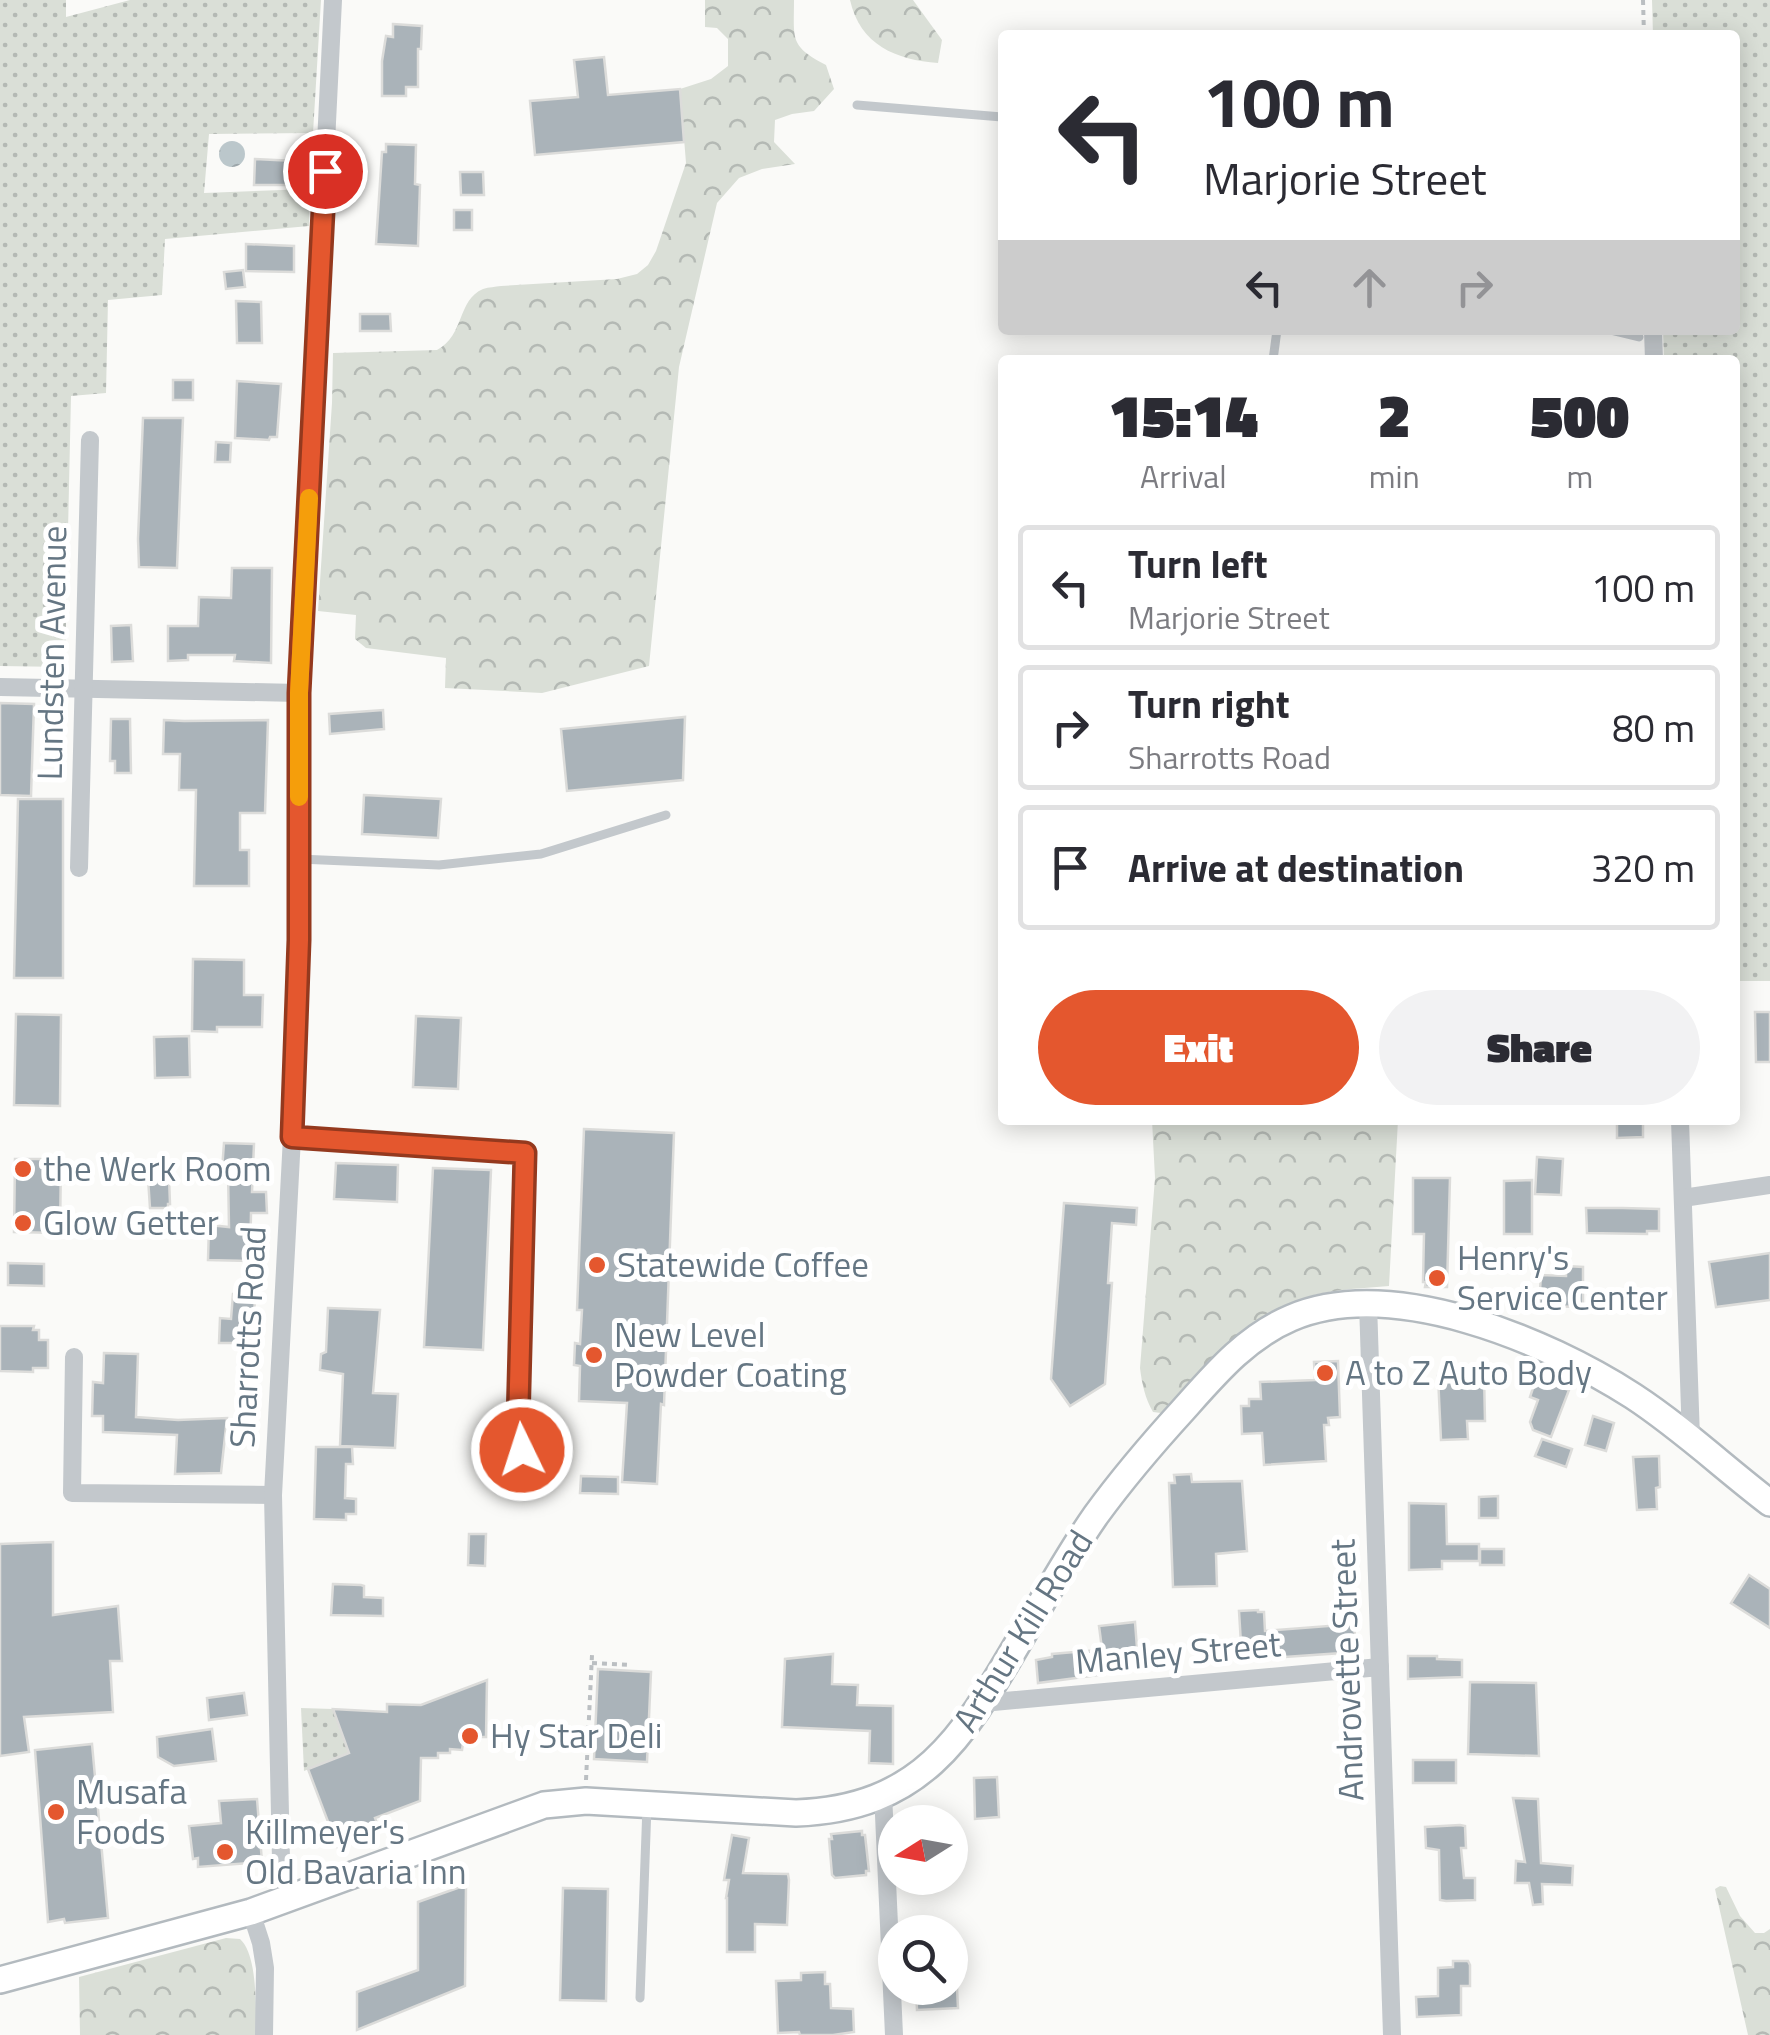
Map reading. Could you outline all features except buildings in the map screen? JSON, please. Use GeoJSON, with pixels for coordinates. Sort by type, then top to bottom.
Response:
{"type":"FeatureCollection","features":[{"type":"Feature","properties":{"kind":"street","name":"Sharrotts Road"},"geometry":{"type":"LineString","coordinates":[[286,1899],[281,1860],[273,1495],[299,940],[299,693],[333,0]]}},
{"type":"Feature","properties":{"kind":"street","name":"Lundsten Avenue"},"geometry":{"type":"LineString","coordinates":[[79,868],[90,440]]}},
{"type":"Feature","properties":{"kind":"street"},"geometry":{"type":"LineString","coordinates":[[0,687],[299,693]]}},
{"type":"Feature","properties":{"kind":"street"},"geometry":{"type":"LineString","coordinates":[[1680,1125],[1692,1438]]}},
{"type":"Feature","properties":{"kind":"street"},"geometry":{"type":"LineString","coordinates":[[292,1137],[525,1153],[518,1424],[522,1450]]}},
{"type":"Feature","properties":{"kind":"street"},"geometry":{"type":"LineString","coordinates":[[1683,1198],[1770,1185]]}},
{"type":"Feature","properties":{"kind":"street","name":"Arthur Kill Road"},"geometry":{"type":"LineString","coordinates":[[0,1980],[251,1912],[532,1808],[569,1802],[823,1812],[883,1794],[940,1758],[962,1733],[1095,1517],[1146,1451],[1223,1366],[1264,1331],[1322,1308],[1368,1302],[1436,1312],[1479,1323],[1532,1345],[1632,1396],[1692,1438],[1770,1503]]}},
{"type":"Feature","properties":{"kind":"street","name":"Androvette Street"},"geometry":{"type":"LineString","coordinates":[[1368,1302],[1392,2035]]}},
{"type":"Feature","properties":{"kind":"street"},"geometry":{"type":"LineString","coordinates":[[74,1357],[72,1493],[273,1495]]}},
{"type":"Feature","properties":{"kind":"street","name":"Manley Street"},"geometry":{"type":"LineString","coordinates":[[982,1702],[1380,1668]]}},
{"type":"Feature","properties":{"kind":"street"},"geometry":{"type":"LineString","coordinates":[[883,1794],[894,2035]]}},
{"type":"Feature","properties":{"kind":"street"},"geometry":{"type":"LineString","coordinates":[[251,1912],[266,1968],[264,2035]]}},
{"type":"Feature","properties":{"kind":"lane"},"geometry":{"type":"LineString","coordinates":[[857,104],[998,116]]}},
{"type":"Feature","properties":{"kind":"lane"},"geometry":{"type":"LineString","coordinates":[[299,859],[439,865],[541,854],[666,815]]}},
{"type":"Feature","properties":{"kind":"lane"},"geometry":{"type":"LineString","coordinates":[[640,1998],[647,1804]]}},
{"type":"Feature","properties":{"kind":"path"},"geometry":{"type":"LineString","coordinates":[[1644,0],[1644,30]]}},
{"type":"Feature","properties":{"kind":"path"},"geometry":{"type":"LineString","coordinates":[[586,1780],[592,1655]]}},
{"type":"Feature","properties":{"kind":"path"},"geometry":{"type":"LineString","coordinates":[[592,1664],[630,1665]]}},
{"type":"Feature","properties":{"kind":"green space"},"geometry":{"type":"Polygon","coordinates":[[[0,0],[66,0],[66,17],[130,0],[321,0],[313,133],[209,134],[204,193],[310,189],[309,226],[165,239],[162,295],[108,300],[106,393],[71,396],[65,667],[0,666],[0,0]]]}},
{"type":"Feature","properties":{"kind":"green space"},"geometry":{"type":"Polygon","coordinates":[[[705,0],[794,0],[796,40],[805,52],[826,65],[834,89],[814,111],[775,120],[774,142],[795,164],[762,169],[739,178],[717,203],[679,367],[649,666],[542,693],[445,688],[446,658],[366,648],[355,639],[356,615],[318,611],[333,353],[437,350],[452,336],[469,301],[483,289],[617,279],[637,274],[648,265],[686,163],[680,89],[711,79],[728,66],[728,39],[717,28],[705,27],[705,0]]]}},
{"type":"Feature","properties":{"kind":"green space"},"geometry":{"type":"Polygon","coordinates":[[[850,0],[913,0],[942,40],[938,63],[894,54],[882,47],[862,28],[850,0]]]}},
{"type":"Feature","properties":{"kind":"green space"},"geometry":{"type":"Polygon","coordinates":[[[1652,0],[1770,0],[1770,981],[1740,981],[1740,355],[1664,355],[1663,335],[1740,335],[1740,30],[1653,30],[1652,0]]]}},
{"type":"Feature","properties":{"kind":"green space"},"geometry":{"type":"Polygon","coordinates":[[[1152,1125],[1398,1125],[1389,1286],[1338,1290],[1290,1304],[1221,1353],[1161,1413],[1153,1412],[1140,1368],[1155,1178],[1152,1125]]]}},
{"type":"Feature","properties":{"kind":"green space"},"geometry":{"type":"Polygon","coordinates":[[[301,1708],[333,1709],[349,1753],[304,1771],[301,1708]]]}},
{"type":"Feature","properties":{"kind":"green space"},"geometry":{"type":"Polygon","coordinates":[[[1726,1887],[1740,1916],[1755,1933],[1770,1929],[1770,2035],[1748,2035],[1715,1889],[1726,1887]]]}},
{"type":"Feature","properties":{"kind":"green space"},"geometry":{"type":"Polygon","coordinates":[[[226,1938],[240,1939],[250,1957],[256,2035],[80,2035],[79,1977],[226,1938]]]}},
{"type":"Feature","properties":{"kind":"water"},"geometry":{"type":"Polygon","coordinates":[[[232,141],[241,145],[245,154],[241,163],[232,167],[223,163],[219,154],[223,145],[232,141]]]}},
{"type":"Feature","properties":{"kind":"slow traffic"},"geometry":{"type":"LineString","coordinates":[[299,797],[299,693],[309,498]]}},
{"type":"Feature","properties":{"kind":"place","name":"the Werk Room"},"geometry":{"type":"Point","coordinates":[23,1169]}},
{"type":"Feature","properties":{"kind":"place","name":"Glow Getter"},"geometry":{"type":"Point","coordinates":[23,1223]}},
{"type":"Feature","properties":{"kind":"place","name":"Statewide Coffee"},"geometry":{"type":"Point","coordinates":[597,1265]}},
{"type":"Feature","properties":{"kind":"place","name":"Henry's Service Center"},"geometry":{"type":"Point","coordinates":[1437,1278]}},
{"type":"Feature","properties":{"kind":"place","name":"New Level Powder Coating"},"geometry":{"type":"Point","coordinates":[594,1355]}},
{"type":"Feature","properties":{"kind":"place","name":"A to Z Auto Body"},"geometry":{"type":"Point","coordinates":[1325,1373]}},
{"type":"Feature","properties":{"kind":"place","name":"Hy Star Deli"},"geometry":{"type":"Point","coordinates":[470,1736]}},
{"type":"Feature","properties":{"kind":"place","name":"Musafa Foods"},"geometry":{"type":"Point","coordinates":[56,1812]}},
{"type":"Feature","properties":{"kind":"place","name":"Killmeyer's Old Bavaria Inn"},"geometry":{"type":"Point","coordinates":[225,1852]}},
{"type":"Feature","properties":{"kind":"route"},"geometry":{"type":"LineString","coordinates":[[325,171],[299,693],[299,940],[292,1137],[525,1153],[518,1424],[522,1450]]}}]}
